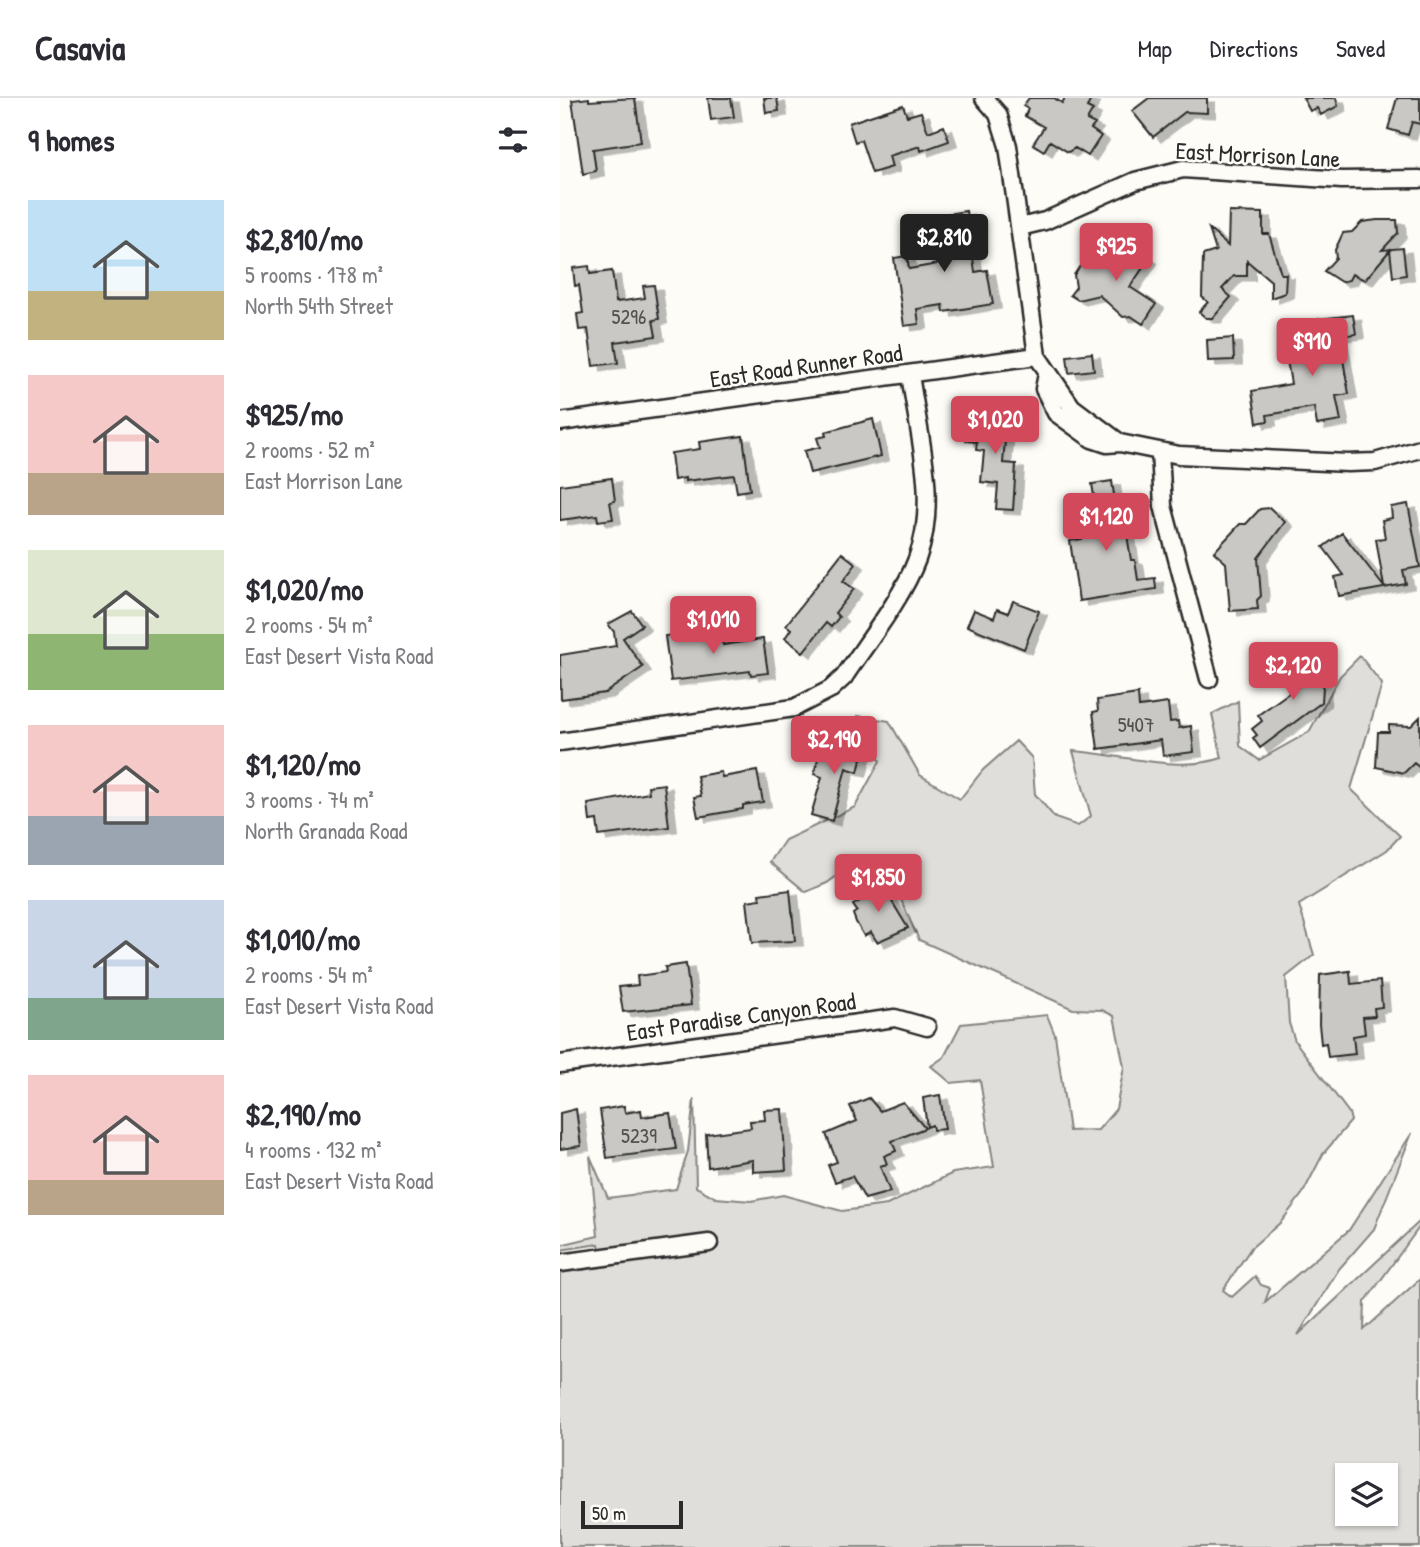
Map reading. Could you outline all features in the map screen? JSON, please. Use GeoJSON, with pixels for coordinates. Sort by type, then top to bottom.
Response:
{"type":"FeatureCollection","features":[{"type":"Feature","properties":{"kind":"street"},"geometry":{"type":"LineString","coordinates":[[984,98],[998,114],[1008,146],[1037,356],[1048,374],[1044,389],[1056,413],[1092,439],[1160,452],[1348,463],[1375,462],[1420,449]]}},
{"type":"Feature","properties":{"kind":"street","name":"East Morrison Lane"},"geometry":{"type":"LineString","coordinates":[[1020,227],[1045,221],[1135,181],[1183,169],[1331,180],[1420,179]]}},
{"type":"Feature","properties":{"kind":"street","name":"East Road Runner Road"},"geometry":{"type":"LineString","coordinates":[[560,422],[1037,356]]}},
{"type":"Feature","properties":{"kind":"street"},"geometry":{"type":"LineString","coordinates":[[560,742],[794,708],[831,690],[844,677],[910,574],[923,537],[927,496],[910,374]]}},
{"type":"Feature","properties":{"kind":"street"},"geometry":{"type":"LineString","coordinates":[[1160,452],[1163,506],[1209,679]]}},
{"type":"Feature","properties":{"kind":"street","name":"East Paradise Canyon Road"},"geometry":{"type":"LineString","coordinates":[[560,1064],[895,1018],[927,1027]]}},
{"type":"Feature","properties":{"kind":"street"},"geometry":{"type":"LineString","coordinates":[[560,1263],[709,1243]]}},
{"type":"Feature","properties":{"kind":"shaded area"},"geometry":{"type":"Polygon","coordinates":[[[1360,656],[1382,684],[1351,789],[1400,836],[1387,850],[1299,905],[1314,955],[1286,977],[1289,1023],[1295,1041],[1349,1113],[1351,1121],[1323,1154],[1303,1193],[1281,1222],[1251,1248],[1223,1290],[1232,1297],[1255,1276],[1261,1285],[1270,1288],[1265,1302],[1349,1230],[1412,1133],[1374,1229],[1339,1269],[1298,1335],[1420,1221],[1420,1226],[1365,1302],[1364,1330],[1420,1279],[1420,1547],[560,1547],[560,1273],[711,1251],[708,1238],[600,1250],[599,1244],[560,1250],[560,1245],[598,1236],[590,1156],[608,1198],[676,1189],[688,1151],[694,1099],[696,1187],[716,1198],[751,1201],[783,1195],[842,1211],[887,1205],[953,1173],[994,1167],[980,1080],[951,1083],[931,1066],[944,1057],[961,1024],[1047,1015],[1055,1035],[1069,1131],[1098,1130],[1116,1109],[1124,1067],[1114,1016],[1102,1010],[1073,1009],[919,940],[885,864],[851,866],[827,883],[806,892],[770,862],[785,840],[855,807],[880,761],[858,716],[889,721],[920,775],[960,799],[983,770],[1016,741],[1032,758],[1035,794],[1055,818],[1078,826],[1091,816],[1073,751],[1187,764],[1222,758],[1212,714],[1238,701],[1240,746],[1259,760],[1309,732],[1340,676],[1360,656]]]}},
{"type":"Feature","properties":{"kind":"building"},"geometry":{"type":"Polygon","coordinates":[[[589,98],[589,101],[635,98],[641,142],[593,149],[596,171],[583,174],[572,100],[589,98]]]}},
{"type":"Feature","properties":{"kind":"building"},"geometry":{"type":"Polygon","coordinates":[[[708,98],[731,98],[734,117],[711,120],[708,98]]]}},
{"type":"Feature","properties":{"kind":"building"},"geometry":{"type":"Polygon","coordinates":[[[764,98],[777,98],[779,111],[766,113],[764,98]]]}},
{"type":"Feature","properties":{"kind":"building"},"geometry":{"type":"Polygon","coordinates":[[[1029,98],[1054,98],[1062,103],[1065,98],[1092,98],[1087,107],[1093,110],[1087,120],[1095,124],[1091,129],[1101,136],[1088,156],[1075,148],[1068,152],[1050,141],[1044,151],[1033,144],[1044,127],[1025,116],[1028,109],[1023,106],[1029,98]]]}},
{"type":"Feature","properties":{"kind":"building"},"geometry":{"type":"Polygon","coordinates":[[[1149,98],[1207,98],[1207,113],[1185,112],[1153,137],[1132,111],[1149,98]]]}},
{"type":"Feature","properties":{"kind":"building"},"geometry":{"type":"Polygon","coordinates":[[[1303,98],[1336,98],[1338,106],[1321,115],[1317,108],[1310,111],[1303,98]]]}},
{"type":"Feature","properties":{"kind":"building"},"geometry":{"type":"Polygon","coordinates":[[[1397,98],[1420,98],[1420,124],[1412,122],[1408,135],[1388,129],[1397,98]]]}},
{"type":"Feature","properties":{"kind":"building"},"geometry":{"type":"Polygon","coordinates":[[[903,105],[907,116],[921,112],[928,132],[944,126],[949,141],[921,151],[920,146],[889,156],[892,167],[872,173],[861,140],[855,142],[849,123],[903,105]]]}},
{"type":"Feature","properties":{"kind":"building"},"geometry":{"type":"Polygon","coordinates":[[[966,211],[975,272],[987,270],[993,304],[944,312],[943,305],[917,309],[919,324],[904,326],[894,258],[907,256],[909,269],[938,264],[933,216],[966,211]]]}},
{"type":"Feature","properties":{"kind":"building"},"geometry":{"type":"Polygon","coordinates":[[[1229,212],[1263,213],[1263,234],[1269,234],[1281,274],[1286,274],[1285,293],[1271,298],[1271,281],[1247,261],[1247,276],[1234,276],[1222,289],[1231,297],[1213,318],[1206,318],[1199,312],[1208,302],[1202,297],[1203,255],[1216,251],[1209,229],[1228,246],[1229,212]]]}},
{"type":"Feature","properties":{"kind":"building"},"geometry":{"type":"Polygon","coordinates":[[[1397,220],[1398,233],[1382,250],[1403,248],[1406,275],[1393,277],[1390,250],[1365,280],[1352,274],[1349,280],[1341,282],[1324,271],[1336,258],[1335,250],[1343,233],[1352,232],[1362,222],[1397,220]]]}},
{"type":"Feature","properties":{"kind":"building"},"geometry":{"type":"Polygon","coordinates":[[[1139,242],[1142,255],[1149,259],[1130,287],[1156,304],[1143,324],[1131,316],[1123,317],[1099,295],[1078,300],[1070,295],[1076,287],[1074,275],[1080,266],[1105,265],[1117,247],[1139,242]]]}},
{"type":"Feature","properties":{"kind":"building"},"geometry":{"type":"Polygon","coordinates":[[[589,266],[590,274],[612,271],[616,302],[645,298],[643,286],[654,285],[659,319],[653,320],[656,336],[615,342],[618,363],[593,366],[588,329],[579,330],[577,314],[583,313],[579,285],[575,286],[573,268],[589,266]]]}},
{"type":"Feature","properties":{"kind":"building"},"geometry":{"type":"Polygon","coordinates":[[[1353,315],[1356,334],[1339,336],[1349,394],[1336,396],[1341,421],[1317,425],[1314,407],[1267,415],[1268,421],[1257,423],[1252,391],[1291,384],[1286,354],[1322,348],[1319,319],[1353,315]]]}},
{"type":"Feature","properties":{"kind":"building"},"geometry":{"type":"Polygon","coordinates":[[[1233,338],[1234,360],[1208,361],[1207,340],[1233,338]]]}},
{"type":"Feature","properties":{"kind":"building"},"geometry":{"type":"Polygon","coordinates":[[[1092,353],[1094,370],[1069,373],[1067,356],[1092,353]]]}},
{"type":"Feature","properties":{"kind":"building"},"geometry":{"type":"Polygon","coordinates":[[[993,405],[1008,406],[1003,463],[1016,464],[1013,510],[996,509],[998,484],[981,482],[984,451],[976,450],[977,442],[966,441],[967,423],[992,425],[993,405]]]}},
{"type":"Feature","properties":{"kind":"building"},"geometry":{"type":"Polygon","coordinates":[[[873,419],[881,456],[810,473],[804,451],[820,447],[817,438],[826,436],[825,432],[873,419]]]}},
{"type":"Feature","properties":{"kind":"building"},"geometry":{"type":"Polygon","coordinates":[[[743,436],[750,490],[737,492],[734,475],[674,480],[671,453],[700,449],[699,442],[743,436]]]}},
{"type":"Feature","properties":{"kind":"building"},"geometry":{"type":"Polygon","coordinates":[[[612,478],[615,501],[610,502],[613,519],[598,521],[597,515],[560,520],[560,485],[612,478]]]}},
{"type":"Feature","properties":{"kind":"building"},"geometry":{"type":"Polygon","coordinates":[[[1112,481],[1117,516],[1124,515],[1131,560],[1135,560],[1138,580],[1155,578],[1156,589],[1079,601],[1070,541],[1082,539],[1079,523],[1098,520],[1092,484],[1112,481]]]}},
{"type":"Feature","properties":{"kind":"building"},"geometry":{"type":"Polygon","coordinates":[[[1408,504],[1420,567],[1403,570],[1406,584],[1339,596],[1335,577],[1344,575],[1323,547],[1342,533],[1384,587],[1376,539],[1385,538],[1382,520],[1392,518],[1391,507],[1408,504]]]}},
{"type":"Feature","properties":{"kind":"building"},"geometry":{"type":"Polygon","coordinates":[[[1270,508],[1285,522],[1258,558],[1261,596],[1257,600],[1258,609],[1230,611],[1226,563],[1214,552],[1240,524],[1246,524],[1260,509],[1270,508]]]}},
{"type":"Feature","properties":{"kind":"building"},"geometry":{"type":"Polygon","coordinates":[[[842,553],[856,564],[843,581],[854,589],[835,613],[839,617],[831,627],[826,623],[803,652],[785,638],[791,629],[786,625],[842,553]]]}},
{"type":"Feature","properties":{"kind":"building"},"geometry":{"type":"Polygon","coordinates":[[[1013,601],[1039,611],[1024,649],[967,626],[974,610],[994,618],[997,609],[1008,613],[1013,601]]]}},
{"type":"Feature","properties":{"kind":"building"},"geometry":{"type":"Polygon","coordinates":[[[632,611],[642,625],[623,638],[643,667],[605,693],[561,699],[560,655],[616,646],[614,632],[608,624],[632,611]]]}},
{"type":"Feature","properties":{"kind":"building"},"geometry":{"type":"Polygon","coordinates":[[[720,628],[723,645],[763,639],[768,673],[751,675],[750,671],[671,681],[665,636],[720,628]]]}},
{"type":"Feature","properties":{"kind":"building"},"geometry":{"type":"Polygon","coordinates":[[[1304,655],[1325,656],[1322,702],[1260,748],[1253,738],[1257,735],[1252,729],[1262,721],[1258,715],[1290,692],[1290,686],[1298,687],[1304,655]]]}},
{"type":"Feature","properties":{"kind":"building"},"geometry":{"type":"Polygon","coordinates":[[[1138,694],[1139,707],[1168,703],[1170,722],[1178,721],[1179,728],[1191,726],[1194,752],[1163,756],[1161,740],[1098,749],[1093,712],[1098,711],[1097,700],[1138,694]]]}},
{"type":"Feature","properties":{"kind":"building"},"geometry":{"type":"Polygon","coordinates":[[[1420,717],[1420,768],[1414,763],[1404,773],[1376,767],[1378,732],[1389,732],[1389,725],[1411,726],[1420,717]]]}},
{"type":"Feature","properties":{"kind":"building"},"geometry":{"type":"Polygon","coordinates":[[[847,740],[859,744],[857,751],[863,752],[858,772],[846,768],[832,821],[811,815],[822,777],[814,774],[821,749],[833,752],[836,743],[846,746],[847,740]]]}},
{"type":"Feature","properties":{"kind":"building"},"geometry":{"type":"Polygon","coordinates":[[[757,771],[763,802],[743,805],[743,809],[698,817],[694,797],[701,796],[697,776],[721,772],[722,777],[757,771]]]}},
{"type":"Feature","properties":{"kind":"building"},"geometry":{"type":"Polygon","coordinates":[[[664,784],[669,827],[599,836],[597,820],[590,821],[588,804],[649,793],[648,786],[664,784]]]}},
{"type":"Feature","properties":{"kind":"building"},"geometry":{"type":"Polygon","coordinates":[[[879,880],[908,928],[877,942],[871,932],[864,936],[853,914],[857,911],[853,905],[869,896],[865,888],[879,880]]]}},
{"type":"Feature","properties":{"kind":"building"},"geometry":{"type":"Polygon","coordinates":[[[790,890],[795,941],[752,943],[747,901],[760,899],[759,894],[790,890]]]}},
{"type":"Feature","properties":{"kind":"building"},"geometry":{"type":"Polygon","coordinates":[[[686,964],[691,1005],[623,1012],[619,987],[638,985],[637,976],[666,972],[665,967],[686,964]]]}},
{"type":"Feature","properties":{"kind":"building"},"geometry":{"type":"Polygon","coordinates":[[[1350,971],[1351,984],[1380,981],[1382,1007],[1374,1008],[1375,1016],[1363,1017],[1365,1034],[1353,1036],[1355,1054],[1328,1057],[1326,1043],[1321,1044],[1319,1024],[1320,975],[1350,971]]]}},
{"type":"Feature","properties":{"kind":"building"},"geometry":{"type":"Polygon","coordinates":[[[940,1095],[945,1129],[933,1130],[932,1125],[927,1127],[923,1098],[940,1095]]]}},
{"type":"Feature","properties":{"kind":"building"},"geometry":{"type":"Polygon","coordinates":[[[869,1098],[880,1111],[903,1102],[925,1128],[892,1141],[896,1151],[884,1156],[887,1164],[880,1166],[890,1192],[865,1199],[852,1176],[835,1182],[828,1165],[837,1162],[826,1134],[857,1121],[850,1106],[869,1098]]]}},
{"type":"Feature","properties":{"kind":"building"},"geometry":{"type":"Polygon","coordinates":[[[624,1106],[625,1113],[641,1110],[642,1117],[670,1113],[676,1149],[607,1158],[600,1110],[624,1106]]]}},
{"type":"Feature","properties":{"kind":"building"},"geometry":{"type":"Polygon","coordinates":[[[576,1109],[581,1146],[560,1149],[560,1113],[576,1109]]]}},
{"type":"Feature","properties":{"kind":"building"},"geometry":{"type":"Polygon","coordinates":[[[782,1109],[786,1170],[753,1172],[753,1160],[708,1167],[706,1134],[751,1128],[750,1121],[765,1120],[764,1110],[782,1109]]]}}]}
